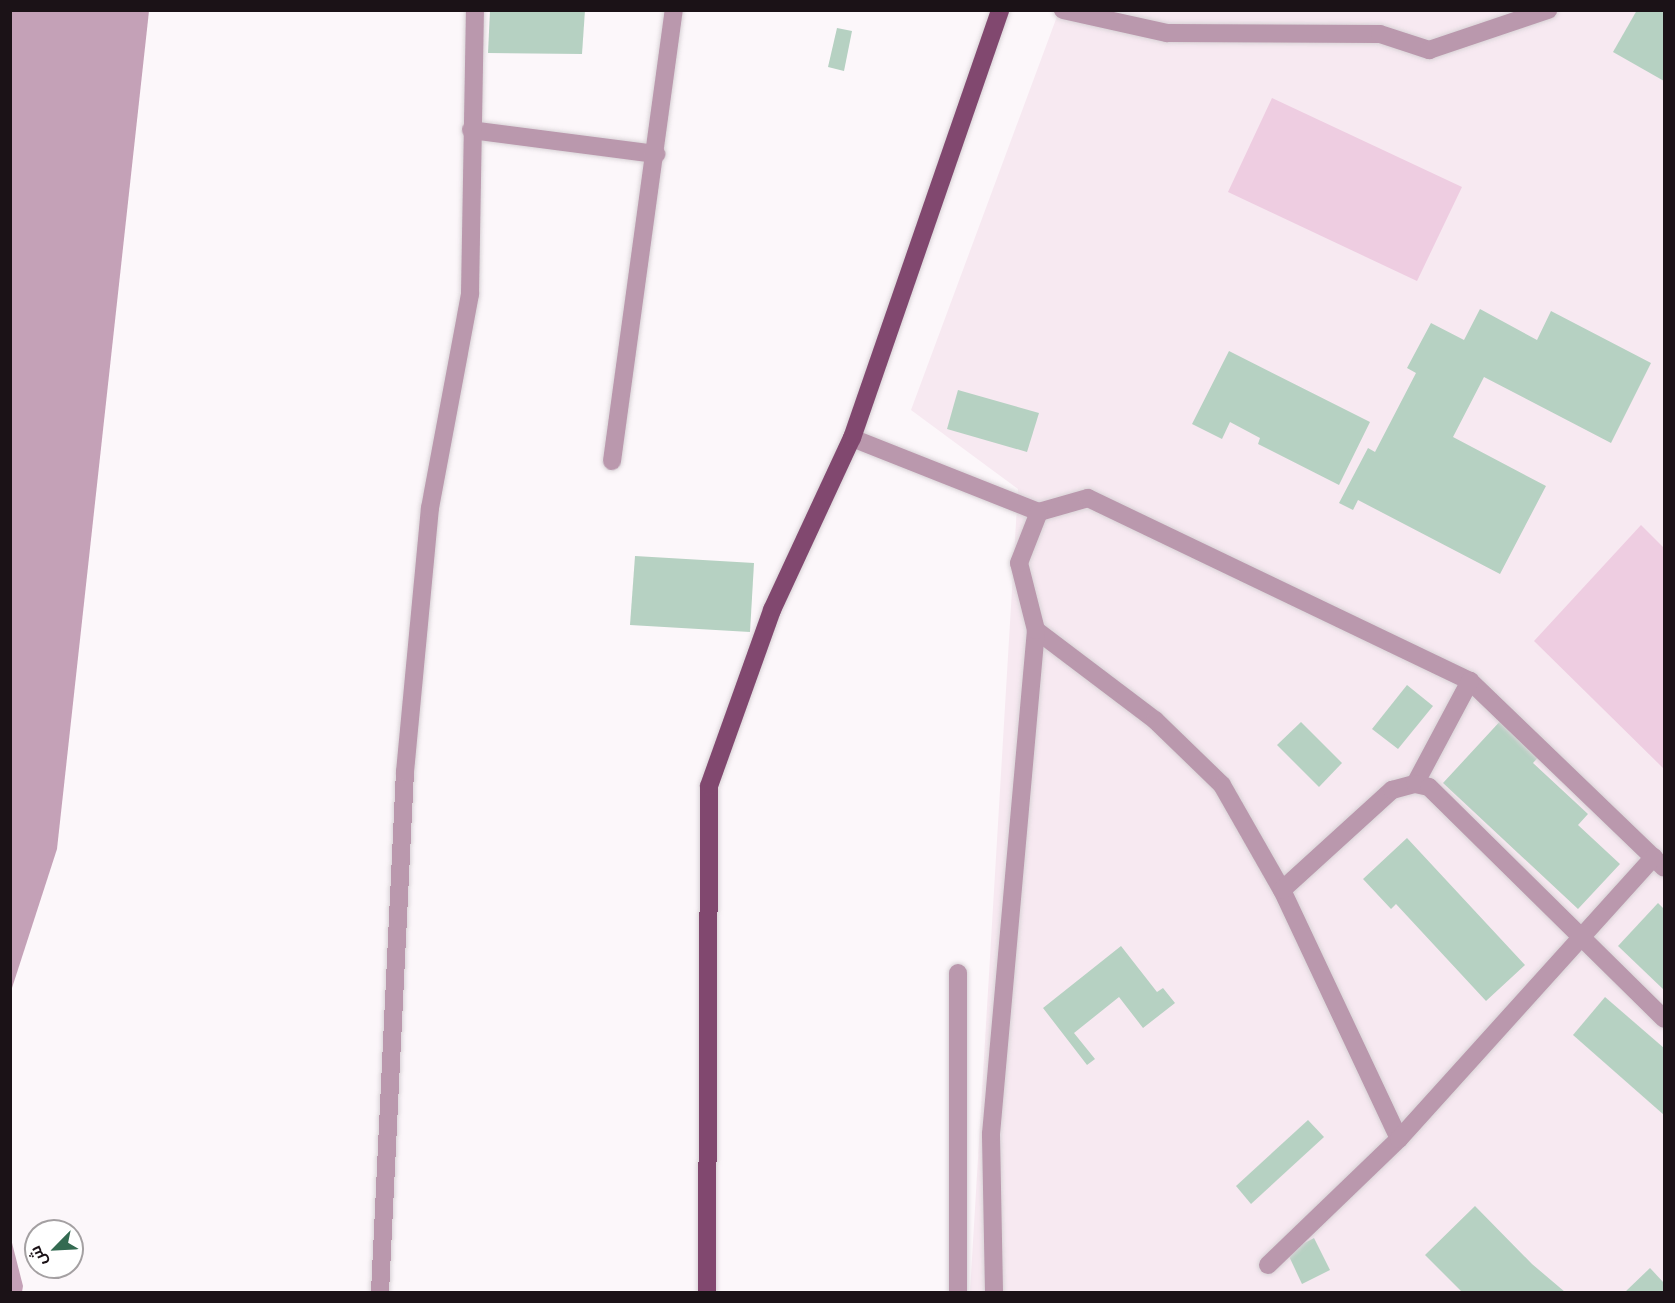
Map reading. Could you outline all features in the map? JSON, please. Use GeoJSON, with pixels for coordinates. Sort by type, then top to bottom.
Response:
{"type":"FeatureCollection","features":[{"type":"Feature","properties":{"kind":"main road"},"geometry":{"type":"LineString","coordinates":[[707,1293],[709,786],[772,610],[852,438],[1000,10]]}},
{"type":"Feature","properties":{"kind":"street"},"geometry":{"type":"LineString","coordinates":[[380,1293],[405,772],[430,508],[470,294],[471,130],[475,10]]}},
{"type":"Feature","properties":{"kind":"street"},"geometry":{"type":"LineString","coordinates":[[612,460],[656,154],[674,10]]}},
{"type":"Feature","properties":{"kind":"street"},"geometry":{"type":"LineString","coordinates":[[1063,10],[1167,33],[1380,34],[1429,50],[1548,10]]}},
{"type":"Feature","properties":{"kind":"street"},"geometry":{"type":"LineString","coordinates":[[471,130],[656,154]]}},
{"type":"Feature","properties":{"kind":"street"},"geometry":{"type":"LineString","coordinates":[[852,438],[1039,512],[1088,498],[1470,681],[1659,862],[1580,937],[1399,1139],[1268,1265]]}},
{"type":"Feature","properties":{"kind":"street"},"geometry":{"type":"LineString","coordinates":[[994,1293],[991,1134],[1036,630],[1019,563],[1039,512]]}},
{"type":"Feature","properties":{"kind":"street"},"geometry":{"type":"LineString","coordinates":[[1036,630],[1155,720],[1222,785],[1282,890],[1399,1139]]}},
{"type":"Feature","properties":{"kind":"street"},"geometry":{"type":"LineString","coordinates":[[1415,784],[1470,681]]}},
{"type":"Feature","properties":{"kind":"street"},"geometry":{"type":"LineString","coordinates":[[1282,890],[1392,790],[1415,784],[1429,787],[1665,1019]]}},
{"type":"Feature","properties":{"kind":"street"},"geometry":{"type":"LineString","coordinates":[[958,973],[958,1293]]}},
{"type":"Feature","properties":{"kind":"shaded area"},"geometry":{"type":"Polygon","coordinates":[[[11,10],[149,11],[57,849],[11,991],[11,10]]]}},
{"type":"Feature","properties":{"kind":"shaded area"},"geometry":{"type":"Polygon","coordinates":[[[1059,11],[1664,11],[1664,1292],[970,1292],[1018,489],[911,410],[1059,11]]]}},
{"type":"Feature","properties":{"kind":"shaded area"},"geometry":{"type":"Polygon","coordinates":[[[1272,98],[1462,187],[1417,281],[1228,192],[1272,98]]]}},
{"type":"Feature","properties":{"kind":"shaded area"},"geometry":{"type":"Polygon","coordinates":[[[1641,525],[1664,548],[1664,769],[1534,641],[1641,525]]]}},
{"type":"Feature","properties":{"kind":"shaded area"},"geometry":{"type":"Polygon","coordinates":[[[10,1235],[23,1286],[22,1292],[11,1292],[10,1235]]]}},
{"type":"Feature","properties":{"kind":"building"},"geometry":{"type":"Polygon","coordinates":[[[490,10],[585,10],[582,54],[488,53],[490,10]]]}},
{"type":"Feature","properties":{"kind":"building"},"geometry":{"type":"Polygon","coordinates":[[[1637,10],[1664,10],[1664,81],[1613,52],[1637,10]]]}},
{"type":"Feature","properties":{"kind":"building"},"geometry":{"type":"Polygon","coordinates":[[[837,28],[852,31],[844,71],[828,67],[837,28]]]}},
{"type":"Feature","properties":{"kind":"building"},"geometry":{"type":"Polygon","coordinates":[[[1480,309],[1537,340],[1551,311],[1651,363],[1611,443],[1484,377],[1453,437],[1546,486],[1500,574],[1358,500],[1353,510],[1339,503],[1368,448],[1375,452],[1416,373],[1407,368],[1431,323],[1464,340],[1480,309]]]}},
{"type":"Feature","properties":{"kind":"building"},"geometry":{"type":"Polygon","coordinates":[[[1229,351],[1370,422],[1339,485],[1258,444],[1260,438],[1230,422],[1222,439],[1192,424],[1229,351]]]}},
{"type":"Feature","properties":{"kind":"building"},"geometry":{"type":"Polygon","coordinates":[[[958,390],[1039,413],[1027,452],[947,429],[958,390]]]}},
{"type":"Feature","properties":{"kind":"building"},"geometry":{"type":"Polygon","coordinates":[[[635,556],[754,563],[750,632],[630,625],[635,556]]]}},
{"type":"Feature","properties":{"kind":"building"},"geometry":{"type":"Polygon","coordinates":[[[1407,685],[1433,706],[1398,749],[1372,729],[1407,685]]]}},
{"type":"Feature","properties":{"kind":"building"},"geometry":{"type":"Polygon","coordinates":[[[1504,717],[1542,753],[1533,763],[1588,814],[1578,825],[1620,864],[1578,909],[1443,783],[1504,717]]]}},
{"type":"Feature","properties":{"kind":"building"},"geometry":{"type":"Polygon","coordinates":[[[1301,722],[1342,763],[1319,787],[1277,745],[1301,722]]]}},
{"type":"Feature","properties":{"kind":"building"},"geometry":{"type":"Polygon","coordinates":[[[1407,838],[1525,965],[1486,1001],[1396,904],[1391,909],[1363,879],[1407,838]]]}},
{"type":"Feature","properties":{"kind":"building"},"geometry":{"type":"Polygon","coordinates":[[[1658,903],[1664,909],[1664,990],[1618,946],[1658,903]]]}},
{"type":"Feature","properties":{"kind":"building"},"geometry":{"type":"Polygon","coordinates":[[[1121,946],[1157,992],[1163,988],[1175,1003],[1143,1028],[1119,997],[1074,1033],[1095,1059],[1087,1065],[1043,1008],[1121,946]]]}},
{"type":"Feature","properties":{"kind":"building"},"geometry":{"type":"Polygon","coordinates":[[[1605,997],[1664,1048],[1664,1115],[1573,1035],[1605,997]]]}},
{"type":"Feature","properties":{"kind":"building"},"geometry":{"type":"Polygon","coordinates":[[[1308,1120],[1324,1137],[1251,1204],[1236,1186],[1308,1120]]]}},
{"type":"Feature","properties":{"kind":"building"},"geometry":{"type":"Polygon","coordinates":[[[1475,1206],[1532,1264],[1565,1292],[1462,1292],[1425,1255],[1475,1206]]]}},
{"type":"Feature","properties":{"kind":"building"},"geometry":{"type":"Polygon","coordinates":[[[1314,1238],[1330,1270],[1302,1284],[1287,1252],[1314,1238]]]}},
{"type":"Feature","properties":{"kind":"building"},"geometry":{"type":"Polygon","coordinates":[[[1650,1268],[1664,1283],[1664,1292],[1625,1292],[1650,1268]]]}}]}
